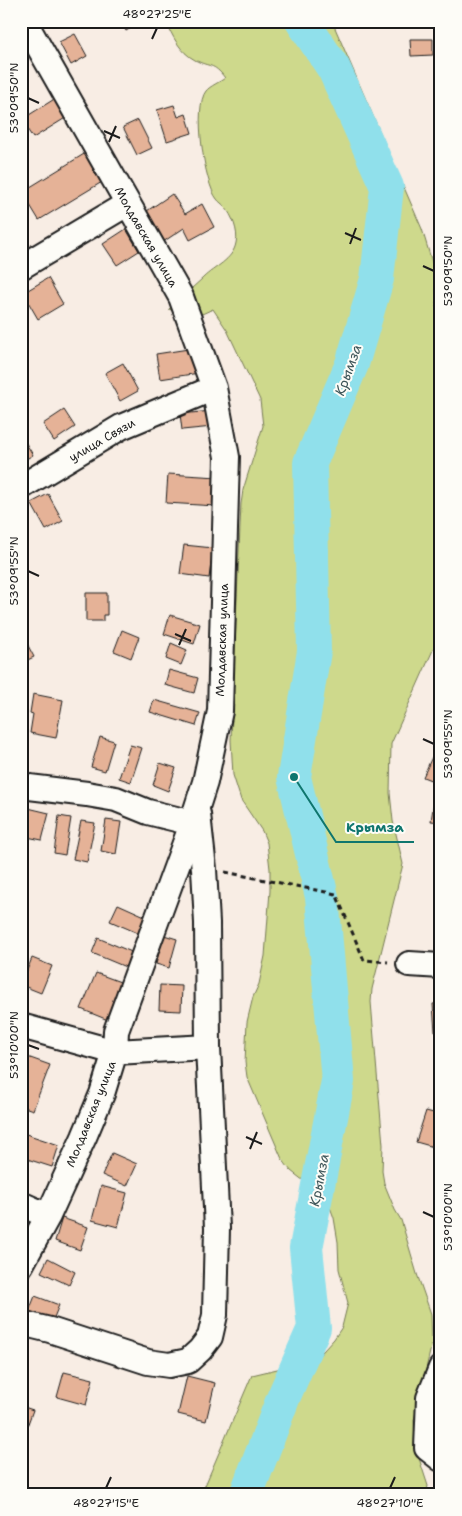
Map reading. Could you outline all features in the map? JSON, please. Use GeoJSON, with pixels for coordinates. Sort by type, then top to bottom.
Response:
{"type":"FeatureCollection","features":[{"type":"Feature","properties":{"kind":"street","name":"Молдавская улица"},"geometry":{"type":"LineString","coordinates":[[21,1265],[48,1216],[102,1094],[115,1052],[116,1031],[205,782],[220,711],[227,457],[214,388],[181,298],[28,25]]}},
{"type":"Feature","properties":{"kind":"street"},"geometry":{"type":"LineString","coordinates":[[21,267],[127,204]]}},
{"type":"Feature","properties":{"kind":"street","name":"улица Связи"},"geometry":{"type":"LineString","coordinates":[[21,487],[121,426],[214,388]]}},
{"type":"Feature","properties":{"kind":"street"},"geometry":{"type":"LineString","coordinates":[[21,786],[116,799],[148,812],[194,814],[204,869],[208,924],[208,1047],[218,1228],[215,1315],[210,1337],[188,1361],[169,1365],[148,1362],[50,1330],[21,1323]]}},
{"type":"Feature","properties":{"kind":"street"},"geometry":{"type":"LineString","coordinates":[[409,964],[441,966]]}},
{"type":"Feature","properties":{"kind":"street"},"geometry":{"type":"LineString","coordinates":[[21,1026],[115,1052],[208,1047]]}},
{"type":"Feature","properties":{"kind":"street"},"geometry":{"type":"LineString","coordinates":[[21,1204],[48,1216]]}},
{"type":"Feature","properties":{"kind":"street"},"geometry":{"type":"LineString","coordinates":[[441,1368],[429,1398],[427,1448],[441,1459]]}},
{"type":"Feature","properties":{"kind":"path"},"geometry":{"type":"LineString","coordinates":[[204,869],[336,894],[364,960],[409,964]]}},
{"type":"Feature","properties":{"kind":"green space"},"geometry":{"type":"Polygon","coordinates":[[[166,21],[332,21],[422,229],[434,269],[437,310],[441,327],[441,632],[391,744],[390,793],[393,821],[403,864],[372,989],[371,1002],[383,1145],[382,1171],[384,1183],[401,1220],[431,1314],[432,1343],[414,1420],[415,1446],[428,1486],[426,1495],[201,1495],[252,1375],[315,1360],[342,1327],[348,1303],[339,1269],[338,1242],[330,1207],[313,1188],[291,1171],[282,1159],[247,1077],[245,1062],[247,1022],[253,997],[259,984],[265,956],[270,869],[267,843],[262,831],[241,800],[233,775],[231,740],[241,504],[243,490],[263,426],[260,400],[227,330],[213,309],[191,319],[169,309],[207,274],[227,259],[234,249],[237,239],[236,229],[228,210],[217,199],[208,178],[200,128],[200,112],[206,91],[225,78],[214,67],[195,60],[185,53],[174,38],[166,21]]]}},
{"type":"Feature","properties":{"kind":"building"},"geometry":{"type":"Polygon","coordinates":[[[120,21],[140,21],[141,22],[126,31],[120,21]]]}},
{"type":"Feature","properties":{"kind":"building"},"geometry":{"type":"Polygon","coordinates":[[[406,21],[438,21],[438,23],[406,24],[406,21]]]}},
{"type":"Feature","properties":{"kind":"building"},"geometry":{"type":"Polygon","coordinates":[[[75,34],[87,56],[71,65],[59,42],[75,34]]]}},
{"type":"Feature","properties":{"kind":"building"},"geometry":{"type":"Polygon","coordinates":[[[410,39],[433,39],[433,55],[411,56],[410,39]]]}},
{"type":"Feature","properties":{"kind":"building"},"geometry":{"type":"Polygon","coordinates":[[[56,98],[67,117],[33,138],[21,120],[56,98]]]}},
{"type":"Feature","properties":{"kind":"building"},"geometry":{"type":"Polygon","coordinates":[[[174,105],[178,117],[186,114],[192,133],[167,141],[157,110],[174,105]]]}},
{"type":"Feature","properties":{"kind":"building"},"geometry":{"type":"Polygon","coordinates":[[[138,120],[152,148],[137,155],[123,127],[138,120]]]}},
{"type":"Feature","properties":{"kind":"building"},"geometry":{"type":"Polygon","coordinates":[[[89,151],[107,179],[39,220],[22,192],[89,151]]]}},
{"type":"Feature","properties":{"kind":"building"},"geometry":{"type":"Polygon","coordinates":[[[172,194],[185,214],[202,204],[214,227],[190,240],[184,228],[160,244],[141,215],[172,194]]]}},
{"type":"Feature","properties":{"kind":"building"},"geometry":{"type":"Polygon","coordinates":[[[126,229],[139,251],[117,265],[103,244],[126,229]]]}},
{"type":"Feature","properties":{"kind":"building"},"geometry":{"type":"Polygon","coordinates":[[[48,278],[63,304],[38,319],[23,293],[48,278]]]}},
{"type":"Feature","properties":{"kind":"building"},"geometry":{"type":"Polygon","coordinates":[[[195,348],[199,373],[160,379],[156,354],[195,348]]]}},
{"type":"Feature","properties":{"kind":"building"},"geometry":{"type":"Polygon","coordinates":[[[123,363],[138,391],[120,401],[105,373],[123,363]]]}},
{"type":"Feature","properties":{"kind":"building"},"geometry":{"type":"Polygon","coordinates":[[[64,410],[75,427],[54,441],[43,424],[64,410]]]}},
{"type":"Feature","properties":{"kind":"building"},"geometry":{"type":"Polygon","coordinates":[[[212,411],[213,427],[182,430],[180,414],[212,411]]]}},
{"type":"Feature","properties":{"kind":"building"},"geometry":{"type":"Polygon","coordinates":[[[21,435],[33,455],[21,462],[21,435]]]}},
{"type":"Feature","properties":{"kind":"building"},"geometry":{"type":"Polygon","coordinates":[[[168,474],[218,477],[216,506],[166,503],[168,474]]]}},
{"type":"Feature","properties":{"kind":"building"},"geometry":{"type":"Polygon","coordinates":[[[48,494],[63,521],[46,530],[31,503],[48,494]]]}},
{"type":"Feature","properties":{"kind":"building"},"geometry":{"type":"Polygon","coordinates":[[[184,545],[213,548],[209,578],[180,574],[184,545]]]}},
{"type":"Feature","properties":{"kind":"building"},"geometry":{"type":"Polygon","coordinates":[[[86,593],[107,593],[107,615],[103,615],[103,621],[86,621],[86,593]]]}},
{"type":"Feature","properties":{"kind":"building"},"geometry":{"type":"Polygon","coordinates":[[[170,615],[200,624],[194,644],[164,634],[170,615]]]}},
{"type":"Feature","properties":{"kind":"building"},"geometry":{"type":"Polygon","coordinates":[[[122,630],[139,637],[131,658],[114,651],[122,630]]]}},
{"type":"Feature","properties":{"kind":"building"},"geometry":{"type":"Polygon","coordinates":[[[25,640],[34,657],[21,663],[21,642],[25,640]]]}},
{"type":"Feature","properties":{"kind":"building"},"geometry":{"type":"Polygon","coordinates":[[[171,643],[187,650],[181,665],[166,659],[171,643]]]}},
{"type":"Feature","properties":{"kind":"building"},"geometry":{"type":"Polygon","coordinates":[[[169,670],[198,678],[194,693],[165,685],[169,670]]]}},
{"type":"Feature","properties":{"kind":"building"},"geometry":{"type":"Polygon","coordinates":[[[33,694],[63,700],[56,738],[30,733],[33,714],[30,713],[33,694]]]}},
{"type":"Feature","properties":{"kind":"building"},"geometry":{"type":"Polygon","coordinates":[[[154,700],[200,713],[196,726],[150,712],[154,700]]]}},
{"type":"Feature","properties":{"kind":"building"},"geometry":{"type":"Polygon","coordinates":[[[100,737],[114,741],[105,771],[91,767],[100,737]]]}},
{"type":"Feature","properties":{"kind":"building"},"geometry":{"type":"Polygon","coordinates":[[[130,745],[142,748],[131,782],[119,778],[130,745]]]}},
{"type":"Feature","properties":{"kind":"building"},"geometry":{"type":"Polygon","coordinates":[[[432,757],[441,761],[441,784],[423,777],[432,757]]]}},
{"type":"Feature","properties":{"kind":"building"},"geometry":{"type":"Polygon","coordinates":[[[160,763],[176,768],[168,791],[153,785],[160,763]]]}},
{"type":"Feature","properties":{"kind":"building"},"geometry":{"type":"Polygon","coordinates":[[[434,802],[441,803],[441,822],[431,821],[434,802]]]}},
{"type":"Feature","properties":{"kind":"building"},"geometry":{"type":"Polygon","coordinates":[[[28,808],[49,813],[42,840],[22,836],[28,808]]]}},
{"type":"Feature","properties":{"kind":"building"},"geometry":{"type":"Polygon","coordinates":[[[59,816],[71,818],[65,855],[54,853],[59,816]]]}},
{"type":"Feature","properties":{"kind":"building"},"geometry":{"type":"Polygon","coordinates":[[[106,820],[121,822],[116,854],[101,851],[106,820]]]}},
{"type":"Feature","properties":{"kind":"building"},"geometry":{"type":"Polygon","coordinates":[[[81,821],[95,823],[87,862],[73,859],[81,821]]]}},
{"type":"Feature","properties":{"kind":"building"},"geometry":{"type":"Polygon","coordinates":[[[438,848],[441,848],[441,874],[438,874],[438,848]]]}},
{"type":"Feature","properties":{"kind":"building"},"geometry":{"type":"Polygon","coordinates":[[[118,904],[147,917],[140,934],[110,921],[118,904]]]}},
{"type":"Feature","properties":{"kind":"building"},"geometry":{"type":"Polygon","coordinates":[[[164,935],[177,939],[169,968],[156,964],[164,935]]]}},
{"type":"Feature","properties":{"kind":"building"},"geometry":{"type":"Polygon","coordinates":[[[98,938],[134,953],[128,968],[92,953],[98,938]]]}},
{"type":"Feature","properties":{"kind":"building"},"geometry":{"type":"Polygon","coordinates":[[[32,958],[52,966],[41,993],[21,985],[32,958]]]}},
{"type":"Feature","properties":{"kind":"building"},"geometry":{"type":"Polygon","coordinates":[[[96,973],[123,983],[108,1020],[81,1009],[96,973]]]}},
{"type":"Feature","properties":{"kind":"building"},"geometry":{"type":"Polygon","coordinates":[[[160,985],[182,986],[181,1011],[159,1010],[160,985]]]}},
{"type":"Feature","properties":{"kind":"building"},"geometry":{"type":"Polygon","coordinates":[[[441,1003],[441,1032],[435,1032],[433,1004],[441,1003]]]}},
{"type":"Feature","properties":{"kind":"building"},"geometry":{"type":"Polygon","coordinates":[[[22,1055],[50,1065],[33,1110],[21,1106],[22,1055]]]}},
{"type":"Feature","properties":{"kind":"building"},"geometry":{"type":"Polygon","coordinates":[[[426,1111],[441,1115],[441,1149],[416,1142],[426,1111]]]}},
{"type":"Feature","properties":{"kind":"building"},"geometry":{"type":"Polygon","coordinates":[[[23,1133],[59,1145],[52,1167],[21,1157],[23,1133]]]}},
{"type":"Feature","properties":{"kind":"building"},"geometry":{"type":"Polygon","coordinates":[[[112,1153],[137,1164],[127,1186],[102,1175],[112,1153]]]}},
{"type":"Feature","properties":{"kind":"building"},"geometry":{"type":"Polygon","coordinates":[[[101,1186],[127,1193],[118,1227],[92,1220],[101,1186]]]}},
{"type":"Feature","properties":{"kind":"building"},"geometry":{"type":"Polygon","coordinates":[[[62,1218],[88,1227],[80,1250],[55,1241],[62,1218]]]}},
{"type":"Feature","properties":{"kind":"building"},"geometry":{"type":"Polygon","coordinates":[[[48,1258],[75,1272],[69,1285],[41,1272],[48,1258]]]}},
{"type":"Feature","properties":{"kind":"building"},"geometry":{"type":"Polygon","coordinates":[[[35,1296],[59,1305],[53,1320],[29,1311],[35,1296]]]}},
{"type":"Feature","properties":{"kind":"building"},"geometry":{"type":"Polygon","coordinates":[[[64,1372],[93,1379],[86,1405],[57,1397],[64,1372]]]}},
{"type":"Feature","properties":{"kind":"building"},"geometry":{"type":"Polygon","coordinates":[[[187,1376],[215,1383],[206,1421],[178,1414],[187,1376]]]}},
{"type":"Feature","properties":{"kind":"building"},"geometry":{"type":"Polygon","coordinates":[[[21,1406],[33,1410],[21,1443],[21,1406]]]}},
{"type":"Feature","properties":{"kind":"waterway","name":"Крымза"},"geometry":{"type":"LineString","coordinates":[[246,1495],[284,1396],[314,1328],[306,1248],[338,1081],[322,897],[294,777],[314,651],[310,463],[352,364],[377,279],[387,187],[334,69],[302,21]]}},
{"type":"Feature","properties":{"kind":"place","name":"Крымза"},"geometry":{"type":"Point","coordinates":[294,777]}}]}
